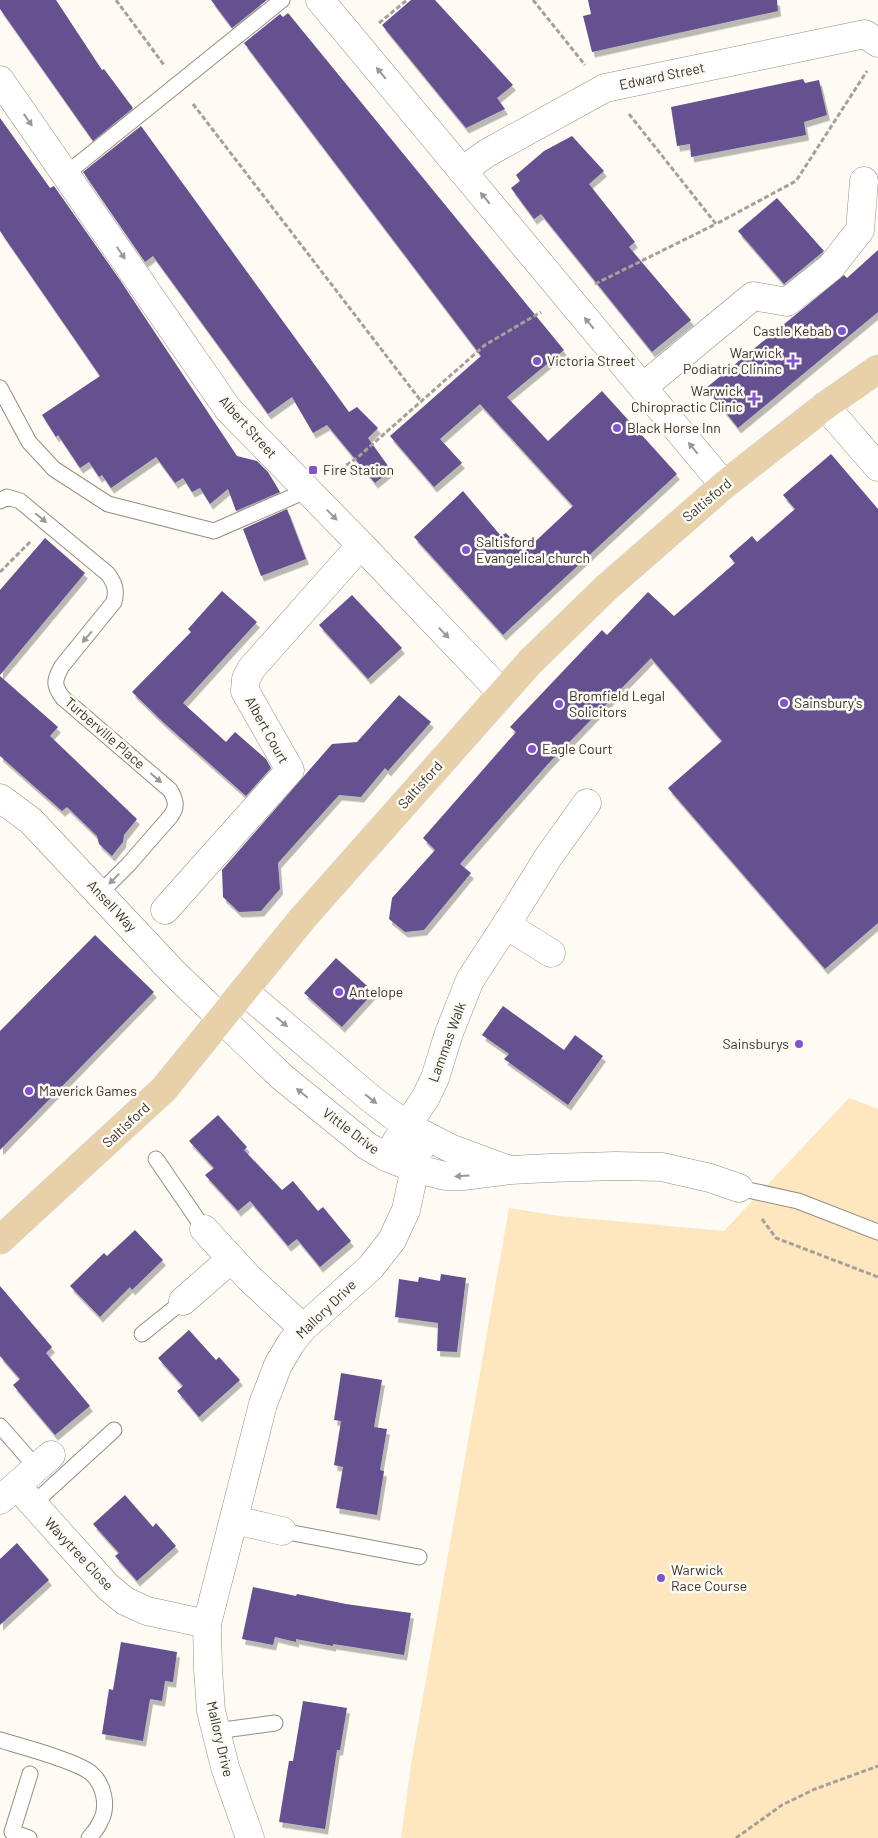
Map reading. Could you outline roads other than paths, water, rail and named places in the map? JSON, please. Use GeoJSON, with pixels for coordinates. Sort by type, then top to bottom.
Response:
{"type":"FeatureCollection","features":[{"type":"Feature","properties":{"kind":"main road","name":"Saltisford"},"geometry":{"type":"LineString","coordinates":[[0,1240],[164,1089],[302,920],[530,662],[606,588],[724,485],[825,406],[878,369]]}},
{"type":"Feature","properties":{"kind":"street"},"geometry":{"type":"LineString","coordinates":[[320,0],[724,485]]}},
{"type":"Feature","properties":{"kind":"street","name":"Edward Street"},"geometry":{"type":"LineString","coordinates":[[462,171],[487,153],[605,88],[865,34],[878,43]]}},
{"type":"Feature","properties":{"kind":"street","name":"Albert Street"},"geometry":{"type":"LineString","coordinates":[[0,80],[228,409],[361,545],[502,694]]}},
{"type":"Feature","properties":{"kind":"street"},"geometry":{"type":"LineString","coordinates":[[643,387],[753,296],[787,302],[831,267],[860,230],[864,182]]}},
{"type":"Feature","properties":{"kind":"street"},"geometry":{"type":"LineString","coordinates":[[825,406],[878,467]]}},
{"type":"Feature","properties":{"kind":"street","name":"Albert Court"},"geometry":{"type":"LineString","coordinates":[[165,910],[290,770],[251,703],[246,691],[246,679],[251,669],[361,545]]}},
{"type":"Feature","properties":{"kind":"street","name":"Ansell Way"},"geometry":{"type":"LineString","coordinates":[[0,798],[31,820],[173,972],[222,1018]]}},
{"type":"Feature","properties":{"kind":"street","name":"Lammas Walk"},"geometry":{"type":"LineString","coordinates":[[386,1157],[414,1130],[470,980],[549,856],[587,802]]}},
{"type":"Feature","properties":{"kind":"street"},"geometry":{"type":"LineString","coordinates":[[506,925],[551,953]]}},
{"type":"Feature","properties":{"kind":"street","name":"Vittle Drive"},"geometry":{"type":"LineString","coordinates":[[244,991],[370,1098],[414,1130],[452,1149],[511,1170]]}},
{"type":"Feature","properties":{"kind":"street","name":"Vittle Drive"},"geometry":{"type":"LineString","coordinates":[[222,1018],[282,1077],[367,1146],[386,1157],[414,1168],[445,1176],[463,1176],[511,1170],[616,1166],[662,1167],[710,1178],[739,1188]]}},
{"type":"Feature","properties":{"kind":"street","name":"Mallory Drive"},"geometry":{"type":"LineString","coordinates":[[250,1838],[225,1767],[211,1711],[207,1624],[263,1404],[270,1384],[291,1343],[303,1328],[371,1267],[392,1240],[406,1210],[414,1168],[414,1130]]}},
{"type":"Feature","properties":{"kind":"street"},"geometry":{"type":"LineString","coordinates":[[204,1229],[248,1278],[303,1328]]}},
{"type":"Feature","properties":{"kind":"street"},"geometry":{"type":"LineString","coordinates":[[183,1301],[231,1259]]}},
{"type":"Feature","properties":{"kind":"street"},"geometry":{"type":"LineString","coordinates":[[17,1497],[44,1461]]}},
{"type":"Feature","properties":{"kind":"street","name":"Wavytree Close"},"geometry":{"type":"LineString","coordinates":[[17,1497],[107,1586],[125,1601],[147,1611],[207,1624]]}},
{"type":"Feature","properties":{"kind":"street"},"geometry":{"type":"LineString","coordinates":[[235,1520],[282,1530]]}},
{"type":"Feature","properties":{"kind":"lane"},"geometry":{"type":"LineString","coordinates":[[66,174],[282,0]]}},
{"type":"Feature","properties":{"kind":"lane"},"geometry":{"type":"LineString","coordinates":[[0,388],[29,442],[54,469],[108,504],[214,531],[308,490]]}},
{"type":"Feature","properties":{"kind":"lane","name":"Turberville Place"},"geometry":{"type":"LineString","coordinates":[[0,501],[7,497],[20,501],[108,574],[114,583],[116,591],[114,602],[62,666],[56,678],[56,689],[63,698],[170,790],[176,799],[176,810],[100,893]]}},
{"type":"Feature","properties":{"kind":"lane"},"geometry":{"type":"LineString","coordinates":[[156,1159],[204,1229]]}},
{"type":"Feature","properties":{"kind":"lane"},"geometry":{"type":"LineString","coordinates":[[739,1188],[798,1200],[878,1232]]}},
{"type":"Feature","properties":{"kind":"lane"},"geometry":{"type":"LineString","coordinates":[[142,1334],[183,1301]]}},
{"type":"Feature","properties":{"kind":"lane"},"geometry":{"type":"LineString","coordinates":[[0,1426],[44,1461]]}},
{"type":"Feature","properties":{"kind":"lane"},"geometry":{"type":"LineString","coordinates":[[17,1497],[114,1430]]}},
{"type":"Feature","properties":{"kind":"lane"},"geometry":{"type":"LineString","coordinates":[[282,1530],[419,1556]]}},
{"type":"Feature","properties":{"kind":"lane"},"geometry":{"type":"LineString","coordinates":[[216,1731],[275,1723]]}},
{"type":"Feature","properties":{"kind":"lane"},"geometry":{"type":"LineString","coordinates":[[0,1740],[79,1766],[91,1773],[102,1791],[105,1802],[101,1822],[89,1838]]}},
{"type":"Feature","properties":{"kind":"lane"},"geometry":{"type":"LineString","coordinates":[[29,1838],[12,1832],[30,1774]]}},
{"type":"Feature","properties":{"kind":"place","name":"Castle Kebab"},"geometry":{"type":"Point","coordinates":[842,331]}},
{"type":"Feature","properties":{"kind":"place","name":"Victoria Street"},"geometry":{"type":"Point","coordinates":[537,361]}},
{"type":"Feature","properties":{"kind":"place","name":"Warwick Podiatric Clininc"},"geometry":{"type":"Point","coordinates":[793,361]}},
{"type":"Feature","properties":{"kind":"place","name":"Warwick Chiropractic Clinic"},"geometry":{"type":"Point","coordinates":[754,399]}},
{"type":"Feature","properties":{"kind":"place","name":"Black Horse Inn"},"geometry":{"type":"Point","coordinates":[617,428]}},
{"type":"Feature","properties":{"kind":"place","name":"Fire Station"},"geometry":{"type":"Point","coordinates":[313,470]}},
{"type":"Feature","properties":{"kind":"place","name":"Saltisford Evangelical church"},"geometry":{"type":"Point","coordinates":[466,550]}},
{"type":"Feature","properties":{"kind":"place","name":"Sainsbury's"},"geometry":{"type":"Point","coordinates":[784,703]}},
{"type":"Feature","properties":{"kind":"place","name":"Bromfield Legal Solicitors"},"geometry":{"type":"Point","coordinates":[559,704]}},
{"type":"Feature","properties":{"kind":"place","name":"Eagle Court"},"geometry":{"type":"Point","coordinates":[532,749]}},
{"type":"Feature","properties":{"kind":"place","name":"Antelope"},"geometry":{"type":"Point","coordinates":[339,992]}},
{"type":"Feature","properties":{"kind":"place","name":"Sainsburys"},"geometry":{"type":"Point","coordinates":[799,1044]}},
{"type":"Feature","properties":{"kind":"place","name":"Maverick Games"},"geometry":{"type":"Point","coordinates":[29,1091]}},
{"type":"Feature","properties":{"kind":"place","name":"Warwick Race Course"},"geometry":{"type":"Point","coordinates":[661,1578]}}]}
